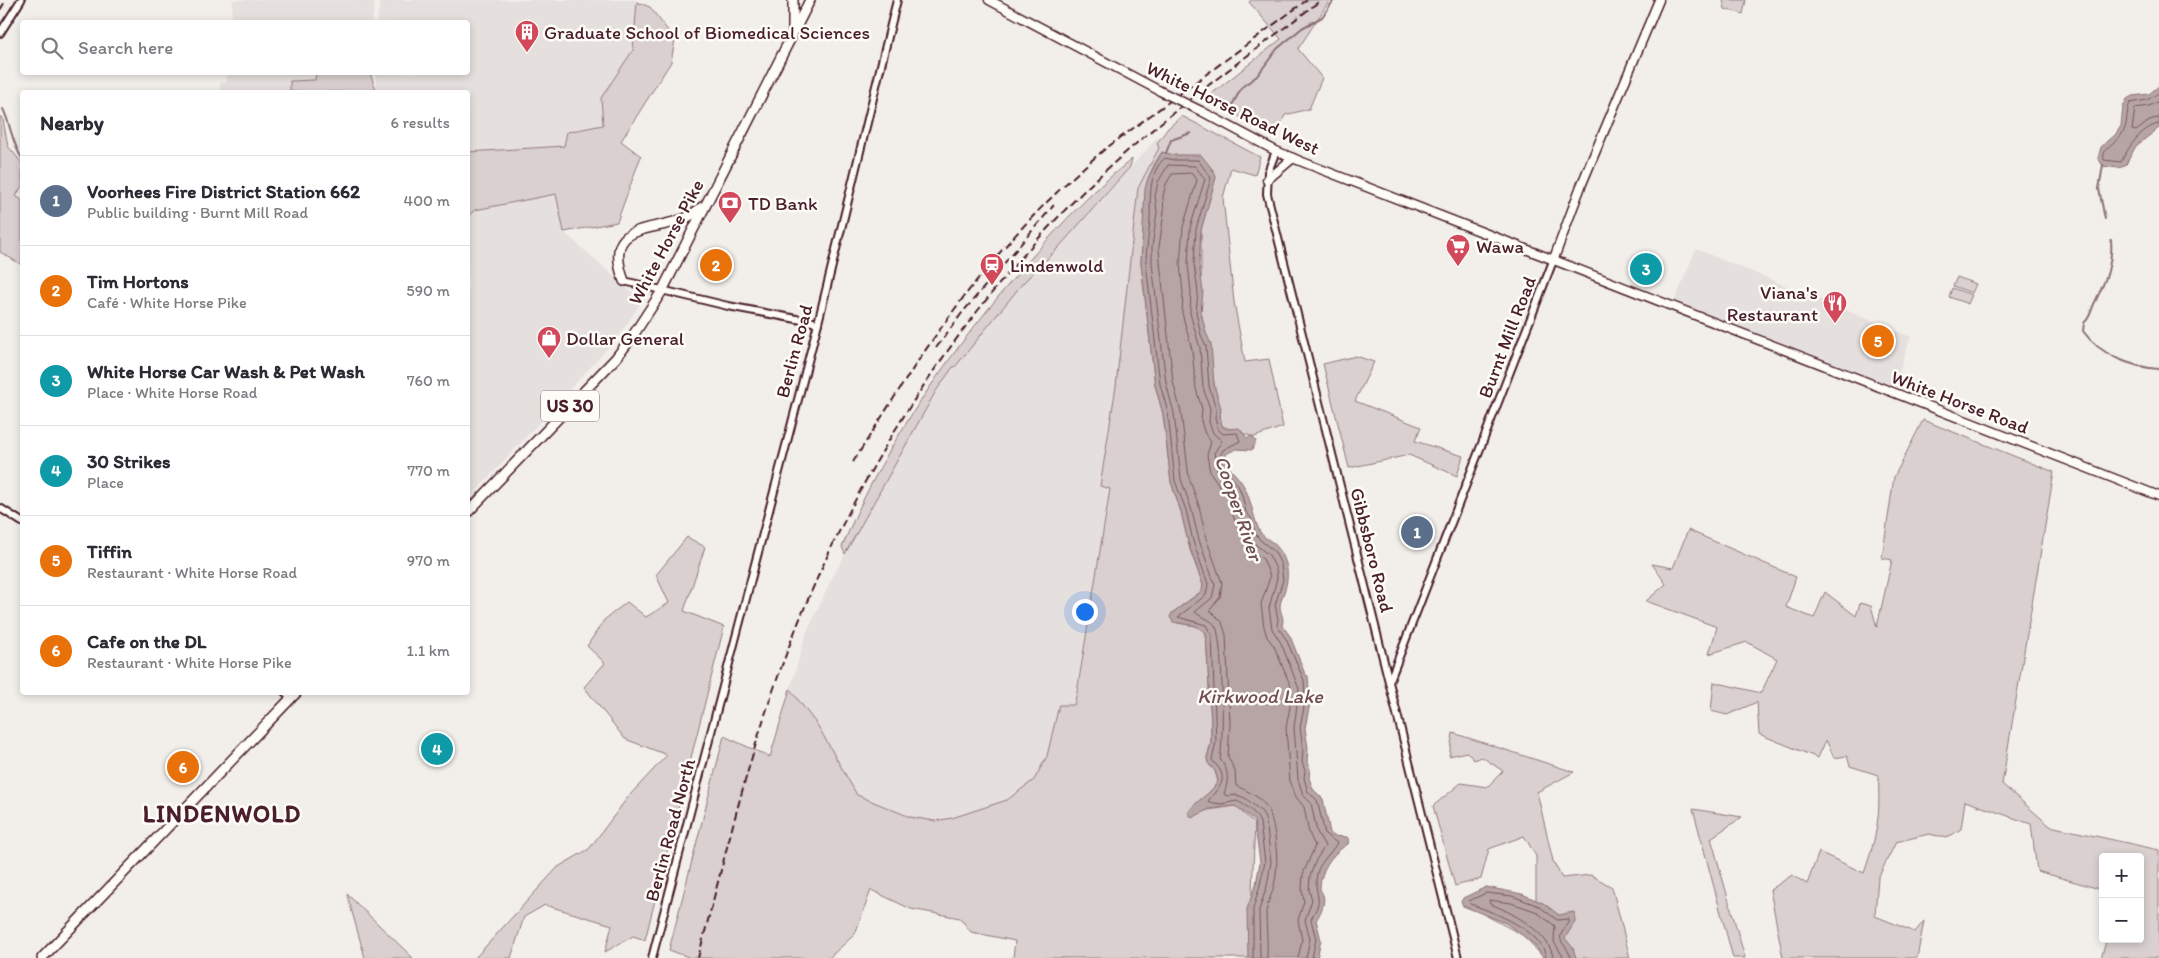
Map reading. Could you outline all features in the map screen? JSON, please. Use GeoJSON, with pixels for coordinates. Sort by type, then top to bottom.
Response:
{"type":"FeatureCollection","features":[{"type":"Feature","properties":{"kind":"highway"},"geometry":{"type":"LineString","coordinates":[[793,32],[794,0]]}},
{"type":"Feature","properties":{"kind":"highway","name":"White Horse Pike"},"geometry":{"type":"LineString","coordinates":[[470,510],[616,358],[632,337],[662,291],[810,0]]}},
{"type":"Feature","properties":{"kind":"highway"},"geometry":{"type":"LineString","coordinates":[[624,281],[618,257],[620,246],[626,238],[635,231],[648,226],[686,218],[706,203]]}},
{"type":"Feature","properties":{"kind":"highway"},"geometry":{"type":"LineString","coordinates":[[42,958],[291,695]]}},
{"type":"Feature","properties":{"kind":"main road","name":"White Horse Road West"},"geometry":{"type":"LineString","coordinates":[[989,0],[1276,151],[1553,261]]}},
{"type":"Feature","properties":{"kind":"main road","name":"Burnt Mill Road"},"geometry":{"type":"LineString","coordinates":[[1553,261],[1581,186],[1659,0]]}},
{"type":"Feature","properties":{"kind":"main road"},"geometry":{"type":"LineString","coordinates":[[1266,180],[1293,158]]}},
{"type":"Feature","properties":{"kind":"main road","name":"White Horse Road"},"geometry":{"type":"LineString","coordinates":[[1553,261],[2159,496]]}},
{"type":"Feature","properties":{"kind":"street"},"geometry":{"type":"LineString","coordinates":[[0,33],[21,0]]}},
{"type":"Feature","properties":{"kind":"street","name":"Berlin Road"},"geometry":{"type":"LineString","coordinates":[[717,709],[818,323],[897,0]]}},
{"type":"Feature","properties":{"kind":"street","name":"Gibbsboro Road"},"geometry":{"type":"LineString","coordinates":[[1276,151],[1266,180],[1267,194],[1458,958]]}},
{"type":"Feature","properties":{"kind":"street","name":"Burnt Mill Road"},"geometry":{"type":"LineString","coordinates":[[1390,681],[1553,261]]}},
{"type":"Feature","properties":{"kind":"street"},"geometry":{"type":"LineString","coordinates":[[624,281],[662,291],[818,323]]}},
{"type":"Feature","properties":{"kind":"street"},"geometry":{"type":"LineString","coordinates":[[0,508],[20,521]]}},
{"type":"Feature","properties":{"kind":"street","name":"Berlin Road North"},"geometry":{"type":"LineString","coordinates":[[652,958],[717,709]]}},
{"type":"Feature","properties":{"kind":"shaded area"},"geometry":{"type":"Polygon","coordinates":[[[233,0],[375,0],[372,20],[231,20],[233,0]]]}},
{"type":"Feature","properties":{"kind":"shaded area"},"geometry":{"type":"Polygon","coordinates":[[[380,0],[637,0],[633,50],[601,98],[603,125],[567,132],[564,146],[470,152],[470,90],[377,90],[375,75],[470,75],[470,20],[377,20],[380,0]]]}},
{"type":"Feature","properties":{"kind":"shaded area"},"geometry":{"type":"Polygon","coordinates":[[[1251,0],[1330,0],[1298,49],[1322,78],[1309,109],[1285,115],[1276,135],[1205,99],[1281,39],[1249,2],[1251,0]]]}},
{"type":"Feature","properties":{"kind":"shaded area"},"geometry":{"type":"Polygon","coordinates":[[[1723,0],[1746,0],[1743,14],[1725,9],[1723,0]]]}},
{"type":"Feature","properties":{"kind":"shaded area"},"geometry":{"type":"Polygon","coordinates":[[[637,2],[650,7],[675,40],[671,62],[621,141],[641,156],[617,222],[564,232],[556,194],[475,210],[470,214],[470,152],[564,146],[567,132],[603,125],[601,98],[633,50],[637,2]]]}},
{"type":"Feature","properties":{"kind":"shaded area"},"geometry":{"type":"Polygon","coordinates":[[[227,75],[316,75],[315,80],[290,81],[289,90],[220,90],[220,83],[227,82],[227,75]]]}},
{"type":"Feature","properties":{"kind":"shaded area"},"geometry":{"type":"Polygon","coordinates":[[[316,75],[371,75],[376,90],[290,90],[290,81],[315,80],[316,75]]]}},
{"type":"Feature","properties":{"kind":"shaded area"},"geometry":{"type":"Polygon","coordinates":[[[0,115],[3,120],[8,146],[20,161],[20,189],[16,196],[20,199],[20,264],[0,252],[0,115]]]}},
{"type":"Feature","properties":{"kind":"shaded area"},"geometry":{"type":"Polygon","coordinates":[[[1182,116],[1260,157],[1255,175],[1231,168],[1223,198],[1234,302],[1245,362],[1269,359],[1283,427],[1254,437],[1222,426],[1201,312],[1201,230],[1216,177],[1162,152],[1148,179],[1141,263],[1155,385],[1163,414],[1171,482],[1181,512],[1190,550],[1203,585],[1203,590],[1172,613],[1177,623],[1196,626],[1206,632],[1211,724],[1211,742],[1207,758],[1208,763],[1215,771],[1218,781],[1189,813],[1235,806],[1255,824],[1249,958],[1013,958],[1015,941],[971,932],[960,918],[911,909],[871,890],[855,934],[829,958],[691,958],[669,950],[724,736],[770,757],[790,689],[818,726],[857,795],[910,817],[935,821],[952,818],[1007,800],[1034,780],[1047,756],[1059,705],[1074,705],[1077,692],[1110,489],[1100,486],[1116,386],[1138,188],[1159,148],[1157,143],[1168,128],[1182,116]]]}},
{"type":"Feature","properties":{"kind":"shaded area"},"geometry":{"type":"Polygon","coordinates":[[[1158,137],[1159,148],[1138,188],[1116,386],[1100,486],[1110,488],[1074,705],[1059,706],[1047,756],[1034,780],[1007,800],[952,818],[935,821],[910,817],[857,795],[818,726],[790,689],[806,634],[833,576],[936,391],[953,367],[955,367],[1023,283],[1059,247],[1158,137]]]}},
{"type":"Feature","properties":{"kind":"shaded area"},"geometry":{"type":"Polygon","coordinates":[[[1132,159],[1130,167],[1059,247],[1023,283],[955,367],[953,367],[936,391],[845,554],[842,547],[880,468],[901,431],[950,359],[976,324],[1044,244],[1092,194],[1132,159]]]}},
{"type":"Feature","properties":{"kind":"shaded area"},"geometry":{"type":"Polygon","coordinates":[[[557,194],[564,232],[642,301],[619,336],[470,498],[470,214],[475,210],[557,194]]]}},
{"type":"Feature","properties":{"kind":"shaded area"},"geometry":{"type":"Polygon","coordinates":[[[1696,249],[1911,337],[1892,392],[1672,307],[1696,249]]]}},
{"type":"Feature","properties":{"kind":"shaded area"},"geometry":{"type":"Polygon","coordinates":[[[1957,277],[1976,284],[1972,293],[1953,286],[1957,277]]]}},
{"type":"Feature","properties":{"kind":"shaded area"},"geometry":{"type":"Polygon","coordinates":[[[1952,288],[1972,295],[1968,304],[1949,297],[1952,288]]]}},
{"type":"Feature","properties":{"kind":"shaded area"},"geometry":{"type":"Polygon","coordinates":[[[1356,356],[1374,362],[1355,401],[1421,427],[1415,441],[1463,456],[1457,476],[1409,455],[1349,468],[1323,364],[1356,356]]]}},
{"type":"Feature","properties":{"kind":"shaded area"},"geometry":{"type":"Polygon","coordinates":[[[1923,420],[2054,472],[2002,784],[2050,826],[2159,850],[2159,958],[2101,958],[2106,943],[2144,943],[2144,853],[2099,853],[2099,889],[2037,871],[2031,824],[1965,801],[1961,829],[1947,838],[1929,834],[1896,842],[1878,878],[1875,916],[1915,932],[1924,921],[1917,958],[1783,958],[1770,890],[1792,875],[1807,884],[1819,852],[1864,873],[1877,825],[1879,802],[1878,775],[1850,766],[1847,756],[1834,758],[1826,740],[1818,758],[1759,734],[1757,702],[1727,715],[1711,711],[1714,682],[1761,693],[1777,659],[1747,642],[1709,654],[1717,627],[1646,601],[1666,584],[1652,564],[1673,568],[1688,530],[1796,577],[1786,607],[1814,618],[1825,592],[1856,616],[1860,603],[1871,606],[1877,627],[1892,560],[1882,558],[1894,477],[1923,420]]]}},
{"type":"Feature","properties":{"kind":"shaded area"},"geometry":{"type":"Polygon","coordinates":[[[687,537],[705,547],[684,611],[724,627],[645,940],[633,936],[605,952],[612,925],[545,905],[524,917],[511,958],[475,958],[558,867],[589,849],[628,797],[667,755],[625,739],[584,687],[605,663],[587,646],[604,620],[627,602],[646,617],[669,603],[656,575],[687,537]]]}},
{"type":"Feature","properties":{"kind":"shaded area"},"geometry":{"type":"Polygon","coordinates":[[[1453,733],[1574,772],[1537,792],[1553,861],[1562,878],[1591,875],[1612,887],[1630,958],[1544,958],[1524,936],[1461,902],[1486,887],[1536,900],[1536,856],[1524,836],[1489,849],[1481,879],[1455,886],[1433,806],[1461,783],[1487,787],[1503,771],[1482,757],[1474,760],[1467,752],[1449,756],[1453,733]]]}},
{"type":"Feature","properties":{"kind":"shaded area"},"geometry":{"type":"Polygon","coordinates":[[[1693,809],[1742,817],[1711,838],[1745,958],[1733,958],[1693,809]]]}},
{"type":"Feature","properties":{"kind":"shaded area"},"geometry":{"type":"Polygon","coordinates":[[[347,894],[413,958],[365,958],[347,894]]]}},
{"type":"Feature","properties":{"kind":"water"},"geometry":{"type":"Polygon","coordinates":[[[2159,86],[2159,128],[2136,146],[2125,166],[2118,168],[2103,166],[2098,158],[2101,147],[2115,135],[2121,126],[2123,107],[2127,99],[2132,96],[2149,94],[2159,86]]]}},
{"type":"Feature","properties":{"kind":"water","name":"Kirkwood Lake"},"geometry":{"type":"Polygon","coordinates":[[[1162,152],[1174,155],[1201,155],[1216,177],[1201,230],[1199,265],[1203,291],[1201,312],[1211,344],[1214,385],[1221,408],[1222,426],[1226,429],[1239,428],[1247,438],[1252,436],[1256,441],[1252,450],[1236,449],[1226,454],[1226,459],[1245,488],[1259,530],[1276,545],[1286,563],[1287,580],[1280,609],[1283,620],[1282,625],[1290,636],[1305,674],[1308,676],[1310,703],[1305,728],[1308,748],[1307,762],[1310,769],[1309,778],[1313,789],[1323,799],[1330,833],[1334,836],[1347,837],[1349,840],[1348,844],[1328,862],[1321,881],[1320,890],[1324,901],[1321,912],[1316,920],[1321,940],[1317,958],[1248,958],[1247,909],[1256,884],[1260,862],[1254,820],[1235,806],[1209,809],[1192,818],[1188,813],[1218,781],[1215,771],[1208,763],[1207,758],[1211,743],[1211,724],[1206,633],[1196,626],[1173,622],[1170,617],[1172,613],[1202,591],[1203,585],[1188,542],[1171,482],[1163,414],[1155,385],[1141,263],[1145,189],[1148,178],[1162,152]]]}},
{"type":"Feature","properties":{"kind":"water"},"geometry":{"type":"Polygon","coordinates":[[[1486,887],[1522,894],[1543,903],[1559,915],[1575,913],[1575,922],[1565,938],[1573,948],[1576,958],[1543,958],[1535,945],[1506,923],[1463,906],[1461,902],[1463,898],[1486,887]]]}},
{"type":"Feature","properties":{"kind":"waterway","name":"Cooper River"},"geometry":{"type":"LineString","coordinates":[[1226,111],[1231,107],[1242,87],[1257,76],[1277,49],[1302,28],[1322,17],[1334,0]]}},
{"type":"Feature","properties":{"kind":"waterway"},"geometry":{"type":"LineString","coordinates":[[3,109],[20,155]]}},
{"type":"Feature","properties":{"kind":"waterway","name":"Cooper River"},"geometry":{"type":"LineString","coordinates":[[1166,153],[1171,140],[1191,133]]}},
{"type":"Feature","properties":{"kind":"waterway"},"geometry":{"type":"LineString","coordinates":[[2103,165],[2099,189],[2105,219]]}},
{"type":"Feature","properties":{"kind":"waterway"},"geometry":{"type":"LineString","coordinates":[[2111,240],[2111,257],[2108,272],[2090,316],[2084,323],[2083,331],[2098,347],[2107,353],[2138,366],[2159,369]]}},
{"type":"Feature","properties":{"kind":"railway"},"geometry":{"type":"LineString","coordinates":[[0,10],[6,0]]}},
{"type":"Feature","properties":{"kind":"railway"},"geometry":{"type":"LineString","coordinates":[[853,462],[918,361],[959,303],[997,256],[1038,211],[1105,149],[1307,0]]}},
{"type":"Feature","properties":{"kind":"railway"},"geometry":{"type":"LineString","coordinates":[[698,958],[752,757],[773,691],[798,624],[826,559],[858,496],[893,434],[931,374],[1017,262],[1095,181],[1125,153],[1189,100],[1321,0]]}},
{"type":"Feature","properties":{"kind":"railway"},"geometry":{"type":"LineString","coordinates":[[936,348],[962,313],[1054,205]]}},
{"type":"Feature","properties":{"kind":"place","name":"Graduate School of Biomedical Sciences"},"geometry":{"type":"Point","coordinates":[527,53]}},
{"type":"Feature","properties":{"kind":"place","name":"TD Bank"},"geometry":{"type":"Point","coordinates":[730,224]}},
{"type":"Feature","properties":{"kind":"place","name":"Tim Hortons"},"geometry":{"type":"Point","coordinates":[716,265]}},
{"type":"Feature","properties":{"kind":"place","name":"Wawa"},"geometry":{"type":"Point","coordinates":[1458,267]}},
{"type":"Feature","properties":{"kind":"place","name":"White Horse Car Wash & Pet Wash"},"geometry":{"type":"Point","coordinates":[1646,269]}},
{"type":"Feature","properties":{"kind":"place","name":"Lindenwold"},"geometry":{"type":"Point","coordinates":[992,286]}},
{"type":"Feature","properties":{"kind":"place","name":"Viana's Restaurant"},"geometry":{"type":"Point","coordinates":[1835,324]}},
{"type":"Feature","properties":{"kind":"place","name":"Tiffin"},"geometry":{"type":"Point","coordinates":[1878,341]}},
{"type":"Feature","properties":{"kind":"place","name":"Dollar General"},"geometry":{"type":"Point","coordinates":[549,359]}},
{"type":"Feature","properties":{"kind":"place","name":"Voorhees Fire District Station 662"},"geometry":{"type":"Point","coordinates":[1417,532]}},
{"type":"Feature","properties":{"kind":"place","name":"30 Strikes"},"geometry":{"type":"Point","coordinates":[437,749]}},
{"type":"Feature","properties":{"kind":"place","name":"Cafe on the DL"},"geometry":{"type":"Point","coordinates":[183,767]}},
{"type":"Feature","properties":{"kind":"district","name":"LINDENWOLD"},"geometry":{"type":"Point","coordinates":[222,813]}}]}
